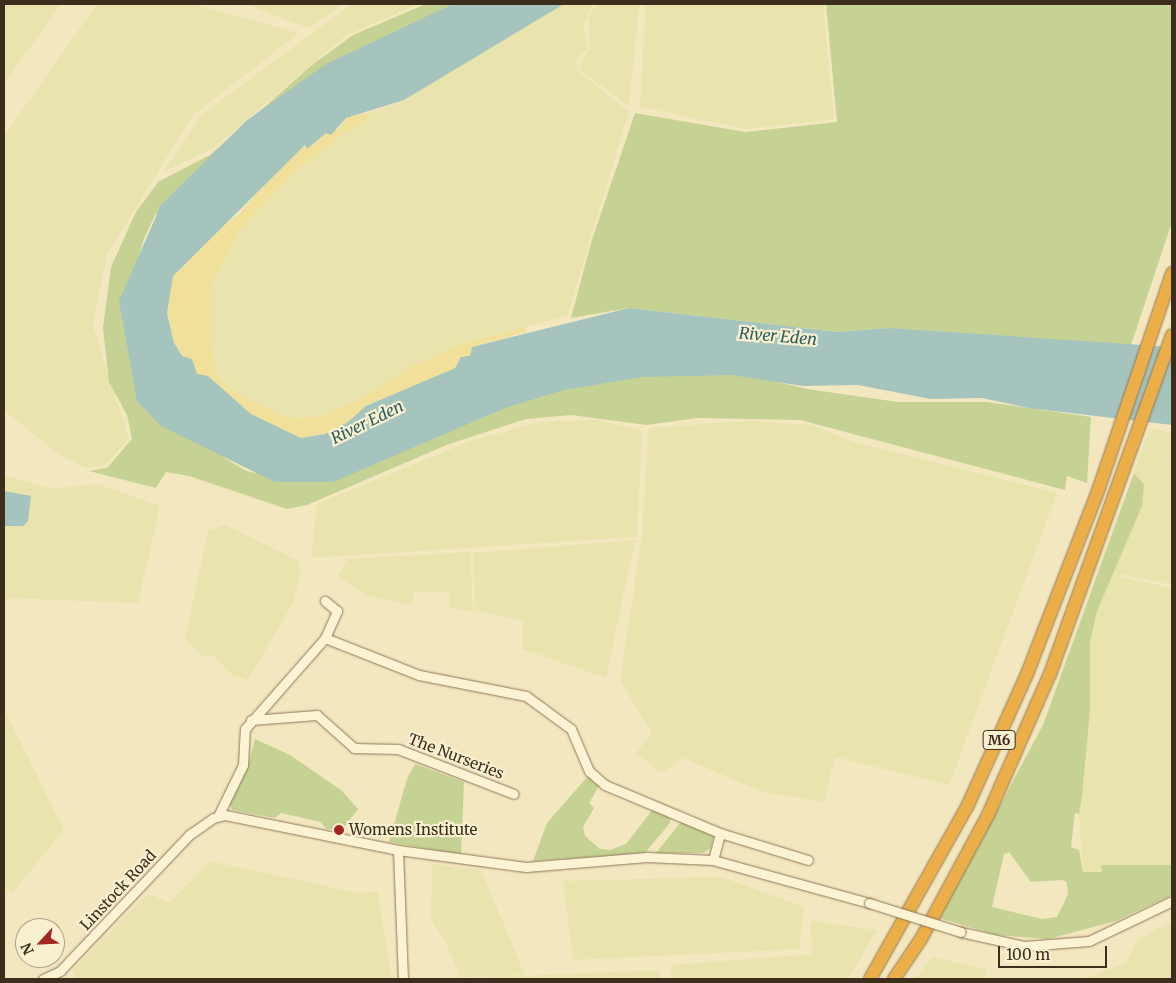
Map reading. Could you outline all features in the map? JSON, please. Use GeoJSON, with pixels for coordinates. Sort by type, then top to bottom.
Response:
{"type":"FeatureCollection","features":[{"type":"Feature","properties":{"kind":"highway","name":"M6"},"geometry":{"type":"LineString","coordinates":[[870,979],[992,754],[1099,488],[1172,272]]}},
{"type":"Feature","properties":{"kind":"highway","name":"M6"},"geometry":{"type":"LineString","coordinates":[[894,979],[921,939],[988,815],[1050,674],[1172,336]]}},
{"type":"Feature","properties":{"kind":"street"},"geometry":{"type":"LineString","coordinates":[[218,816],[244,765],[244,735],[251,720],[325,638],[337,611],[325,601]]}},
{"type":"Feature","properties":{"kind":"street"},"geometry":{"type":"LineString","coordinates":[[325,638],[419,675],[526,696],[570,729],[589,771],[605,786],[720,832],[808,860]]}},
{"type":"Feature","properties":{"kind":"street","name":"The Nurseries"},"geometry":{"type":"LineString","coordinates":[[251,720],[316,716],[354,748],[398,749],[514,794]]}},
{"type":"Feature","properties":{"kind":"street"},"geometry":{"type":"LineString","coordinates":[[218,816],[233,815],[398,850],[526,867],[647,858],[712,860],[869,903],[961,932],[1024,946],[1090,941],[1172,900]]}},
{"type":"Feature","properties":{"kind":"street","name":"Linstock Road"},"geometry":{"type":"LineString","coordinates":[[43,979],[60,971],[189,835],[218,816]]}},
{"type":"Feature","properties":{"kind":"street"},"geometry":{"type":"LineString","coordinates":[[712,860],[720,832]]}},
{"type":"Feature","properties":{"kind":"street"},"geometry":{"type":"LineString","coordinates":[[398,850],[404,979]]}},
{"type":"Feature","properties":{"kind":"shaded area"},"geometry":{"type":"Polygon","coordinates":[[[4,4],[61,4],[4,84],[4,4]]]}},
{"type":"Feature","properties":{"kind":"shaded area"},"geometry":{"type":"Polygon","coordinates":[[[97,4],[192,4],[299,33],[193,115],[106,256],[93,326],[129,439],[104,466],[87,468],[59,455],[4,410],[4,136],[97,4]]]}},
{"type":"Feature","properties":{"kind":"shaded area"},"geometry":{"type":"Polygon","coordinates":[[[244,4],[345,4],[308,28],[244,4]]]}},
{"type":"Feature","properties":{"kind":"shaded area"},"geometry":{"type":"Polygon","coordinates":[[[352,4],[419,4],[345,36],[212,149],[163,172],[201,115],[352,4]]]}},
{"type":"Feature","properties":{"kind":"shaded area"},"geometry":{"type":"Polygon","coordinates":[[[564,4],[593,4],[583,25],[588,48],[577,58],[576,69],[629,112],[567,316],[464,343],[344,408],[320,416],[295,419],[278,414],[233,392],[217,375],[209,344],[210,286],[239,232],[290,176],[342,135],[363,123],[372,112],[404,100],[564,4]]]}},
{"type":"Feature","properties":{"kind":"shaded area"},"geometry":{"type":"Polygon","coordinates":[[[596,4],[639,4],[629,106],[581,71],[581,61],[590,50],[589,17],[596,4]]]}},
{"type":"Feature","properties":{"kind":"shaded area"},"geometry":{"type":"Polygon","coordinates":[[[646,4],[823,4],[834,119],[747,129],[640,107],[646,4]]]}},
{"type":"Feature","properties":{"kind":"shaded area"},"geometry":{"type":"Polygon","coordinates":[[[598,420],[642,430],[637,537],[311,558],[317,504],[473,440],[539,422],[598,420]]]}},
{"type":"Feature","properties":{"kind":"shaded area"},"geometry":{"type":"Polygon","coordinates":[[[748,421],[812,425],[854,442],[1057,493],[949,785],[835,757],[824,802],[763,792],[683,758],[661,773],[636,753],[652,733],[620,681],[642,536],[649,428],[748,421]]]}},
{"type":"Feature","properties":{"kind":"shaded area"},"geometry":{"type":"Polygon","coordinates":[[[1150,428],[1172,434],[1172,585],[1120,574],[1119,577],[1172,588],[1172,865],[1101,865],[1102,872],[1083,872],[1079,814],[1090,711],[1090,642],[1097,611],[1143,499],[1144,485],[1134,473],[1150,428]]]}},
{"type":"Feature","properties":{"kind":"shaded area"},"geometry":{"type":"Polygon","coordinates":[[[4,475],[51,489],[98,484],[160,506],[138,603],[8,598],[4,604],[4,475]]]}},
{"type":"Feature","properties":{"kind":"shaded area"},"geometry":{"type":"Polygon","coordinates":[[[225,525],[297,560],[301,570],[293,603],[248,680],[231,674],[212,655],[204,657],[185,640],[208,531],[225,525]]]}},
{"type":"Feature","properties":{"kind":"shaded area"},"geometry":{"type":"Polygon","coordinates":[[[635,540],[606,678],[522,649],[523,621],[475,610],[473,553],[635,540]]]}},
{"type":"Feature","properties":{"kind":"shaded area"},"geometry":{"type":"Polygon","coordinates":[[[470,552],[473,612],[449,607],[449,592],[415,592],[410,605],[366,595],[338,577],[347,559],[470,552]]]}},
{"type":"Feature","properties":{"kind":"shaded area"},"geometry":{"type":"Polygon","coordinates":[[[4,709],[64,830],[12,893],[4,887],[4,709]]]}},
{"type":"Feature","properties":{"kind":"shaded area"},"geometry":{"type":"Polygon","coordinates":[[[210,861],[358,893],[378,892],[392,979],[75,979],[73,970],[141,900],[149,894],[169,903],[210,861]]]}},
{"type":"Feature","properties":{"kind":"shaded area"},"geometry":{"type":"Polygon","coordinates":[[[432,864],[481,870],[525,975],[460,977],[446,942],[431,919],[432,864]]]}},
{"type":"Feature","properties":{"kind":"shaded area"},"geometry":{"type":"Polygon","coordinates":[[[721,877],[804,907],[799,949],[573,960],[563,881],[721,877]]]}},
{"type":"Feature","properties":{"kind":"shaded area"},"geometry":{"type":"Polygon","coordinates":[[[811,921],[877,930],[848,979],[671,979],[671,965],[812,954],[811,921]]]}},
{"type":"Feature","properties":{"kind":"shaded area"},"geometry":{"type":"Polygon","coordinates":[[[1172,921],[1172,979],[1083,979],[1126,963],[1137,940],[1172,921]]]}},
{"type":"Feature","properties":{"kind":"shaded area"},"geometry":{"type":"Polygon","coordinates":[[[932,957],[986,969],[985,979],[916,979],[932,957]]]}},
{"type":"Feature","properties":{"kind":"shaded area"},"geometry":{"type":"Polygon","coordinates":[[[660,970],[660,979],[453,979],[660,970]]]}},
{"type":"Feature","properties":{"kind":"green space"},"geometry":{"type":"Polygon","coordinates":[[[426,4],[453,4],[365,49],[203,181],[155,215],[143,241],[128,298],[171,424],[246,471],[292,480],[484,410],[545,396],[595,376],[725,370],[807,389],[898,402],[987,402],[1091,417],[1087,483],[1067,476],[1065,490],[800,420],[697,418],[647,425],[571,415],[526,419],[449,444],[307,505],[287,509],[189,476],[166,472],[156,488],[89,471],[107,468],[132,439],[127,415],[109,382],[103,328],[111,267],[136,212],[158,182],[210,155],[312,65],[353,35],[426,4]]]}},
{"type":"Feature","properties":{"kind":"green space"},"geometry":{"type":"Polygon","coordinates":[[[826,4],[1172,4],[1172,222],[1131,345],[890,328],[837,332],[629,308],[571,318],[591,243],[635,113],[745,132],[837,122],[826,4]]]}},
{"type":"Feature","properties":{"kind":"green space"},"geometry":{"type":"Polygon","coordinates":[[[1134,473],[1144,485],[1142,506],[1097,611],[1090,642],[1090,711],[1082,795],[1079,814],[1075,813],[1071,847],[1079,850],[1083,872],[1102,872],[1101,865],[1172,865],[1172,895],[1116,921],[1048,939],[997,935],[939,918],[1043,725],[1134,473]],[[1009,852],[1004,854],[992,907],[1042,919],[1057,917],[1068,894],[1067,883],[1063,880],[1031,882],[1009,852]]]}},
{"type":"Feature","properties":{"kind":"green space"},"geometry":{"type":"Polygon","coordinates":[[[255,739],[290,755],[341,790],[358,809],[342,830],[326,829],[321,822],[281,813],[275,818],[232,810],[229,802],[249,763],[255,739]]]}},
{"type":"Feature","properties":{"kind":"green space"},"geometry":{"type":"Polygon","coordinates":[[[415,764],[464,782],[461,855],[389,842],[407,779],[415,764]]]}},
{"type":"Feature","properties":{"kind":"green space"},"geometry":{"type":"Polygon","coordinates":[[[588,776],[599,786],[589,803],[594,808],[583,827],[585,836],[600,849],[610,850],[626,844],[653,809],[670,818],[670,823],[644,854],[533,861],[547,823],[588,776]]]}},
{"type":"Feature","properties":{"kind":"green space"},"geometry":{"type":"Polygon","coordinates":[[[680,823],[688,823],[714,835],[711,848],[703,853],[656,853],[680,823]]]}},
{"type":"Feature","properties":{"kind":"sand"},"geometry":{"type":"Polygon","coordinates":[[[371,112],[363,123],[342,135],[290,176],[239,232],[210,286],[210,342],[217,375],[233,392],[278,414],[295,419],[321,416],[357,401],[413,365],[464,343],[525,327],[526,332],[472,347],[470,356],[455,368],[366,406],[348,422],[325,434],[301,438],[251,414],[208,376],[197,374],[192,359],[182,356],[174,343],[167,313],[167,293],[173,276],[212,235],[239,214],[278,168],[306,145],[307,149],[326,132],[338,130],[346,118],[371,112]]]}},
{"type":"Feature","properties":{"kind":"water","name":"River Eden"},"geometry":{"type":"Polygon","coordinates":[[[453,4],[564,4],[404,100],[346,118],[331,135],[326,133],[307,149],[305,145],[173,276],[167,313],[174,343],[182,356],[192,359],[197,374],[208,376],[251,414],[301,438],[325,434],[348,422],[366,406],[455,368],[461,357],[470,356],[472,347],[629,308],[837,332],[890,328],[1172,347],[1172,425],[1028,408],[982,398],[931,399],[858,385],[803,386],[731,375],[642,377],[564,390],[505,408],[333,482],[275,482],[161,426],[137,401],[119,301],[161,205],[246,121],[326,64],[453,4]]]}},
{"type":"Feature","properties":{"kind":"water"},"geometry":{"type":"Polygon","coordinates":[[[4,491],[31,496],[28,521],[23,526],[4,526],[4,491]]]}},
{"type":"Feature","properties":{"kind":"place","name":"Womens Institute"},"geometry":{"type":"Point","coordinates":[339,830]}}]}
